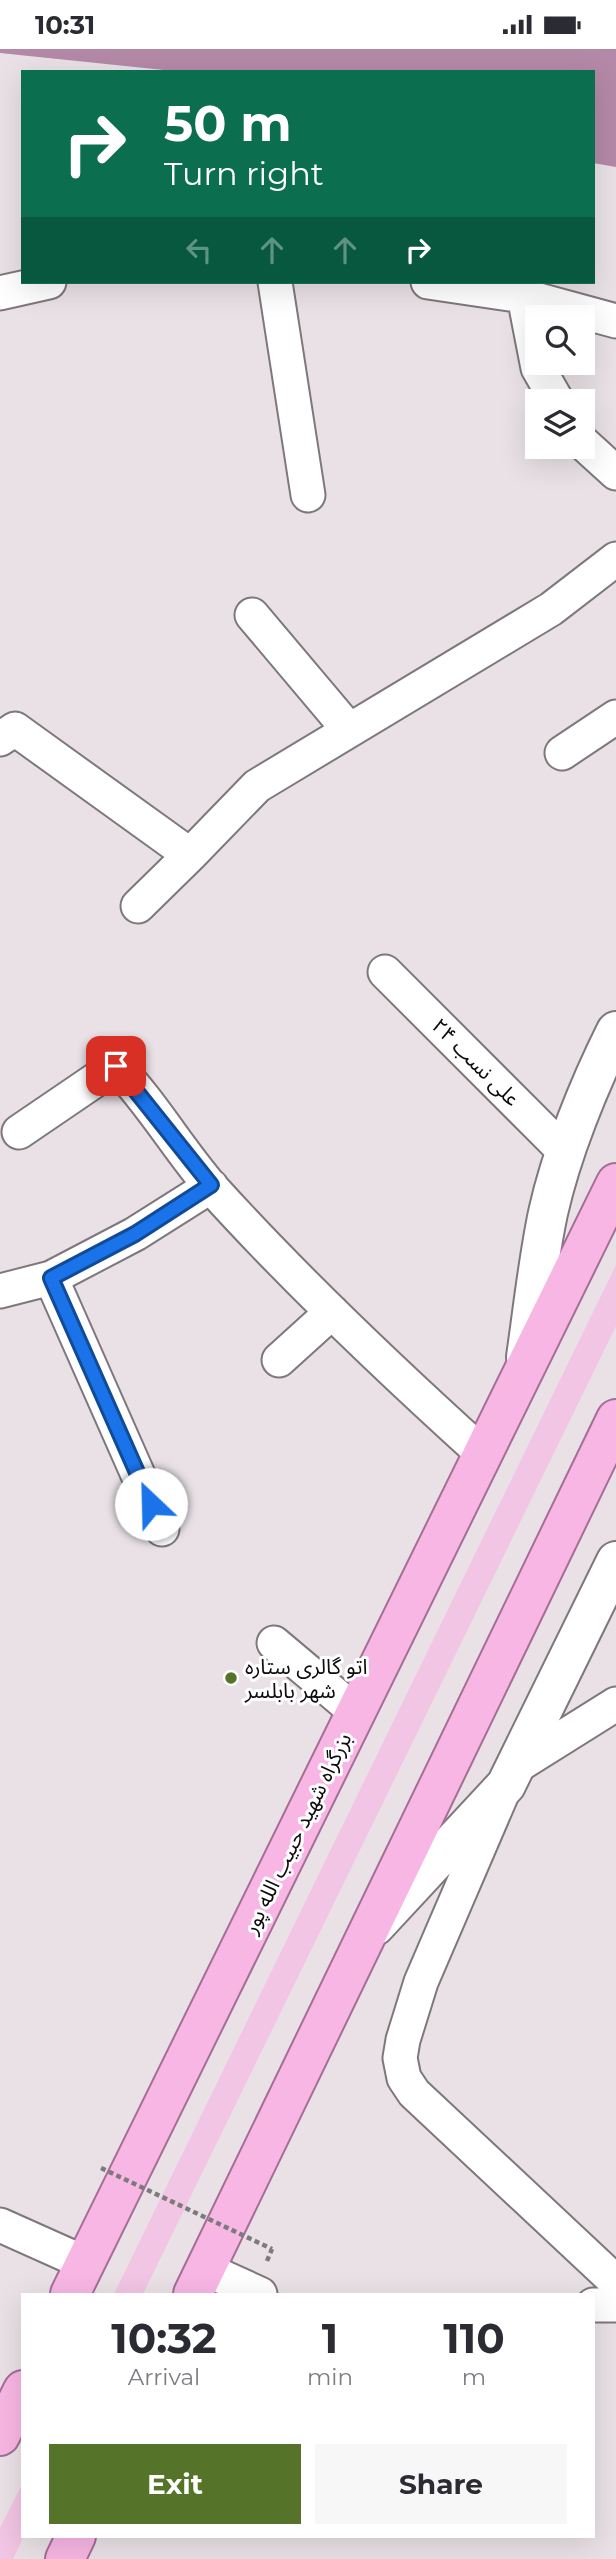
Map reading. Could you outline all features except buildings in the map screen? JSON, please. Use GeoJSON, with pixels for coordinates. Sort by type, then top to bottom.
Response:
{"type":"FeatureCollection","features":[{"type":"Feature","properties":{"kind":"highway","name":"بزرگراه شهید حبیب الله پور"},"geometry":{"type":"LineString","coordinates":[[77,2279],[616,1183]]}},
{"type":"Feature","properties":{"kind":"highway"},"geometry":{"type":"LineString","coordinates":[[199,2282],[616,1419]]}},
{"type":"Feature","properties":{"kind":"highway"},"geometry":{"type":"LineString","coordinates":[[0,2436],[21,2394]]}},
{"type":"Feature","properties":{"kind":"highway"},"geometry":{"type":"LineString","coordinates":[[65,2559],[75,2538]]}},
{"type":"Feature","properties":{"kind":"main road"},"geometry":{"type":"LineString","coordinates":[[525,1369],[547,1222],[566,1153],[602,1059],[616,1031]]}},
{"type":"Feature","properties":{"kind":"main road"},"geometry":{"type":"LineString","coordinates":[[366,1935],[511,1775],[616,1561]]}},
{"type":"Feature","properties":{"kind":"street"},"geometry":{"type":"LineString","coordinates":[[0,293],[40,284]]}},
{"type":"Feature","properties":{"kind":"street"},"geometry":{"type":"LineString","coordinates":[[275,284],[308,495]]}},
{"type":"Feature","properties":{"kind":"street"},"geometry":{"type":"LineString","coordinates":[[442,284],[524,296],[616,321]]}},
{"type":"Feature","properties":{"kind":"street"},"geometry":{"type":"LineString","coordinates":[[524,296],[538,368],[550,389]]}},
{"type":"Feature","properties":{"kind":"street"},"geometry":{"type":"LineString","coordinates":[[595,454],[616,473]]}},
{"type":"Feature","properties":{"kind":"street"},"geometry":{"type":"LineString","coordinates":[[138,906],[257,786],[551,609],[616,559]]}},
{"type":"Feature","properties":{"kind":"street"},"geometry":{"type":"LineString","coordinates":[[252,615],[349,730]]}},
{"type":"Feature","properties":{"kind":"street"},"geometry":{"type":"LineString","coordinates":[[562,753],[616,717]]}},
{"type":"Feature","properties":{"kind":"street"},"geometry":{"type":"LineString","coordinates":[[0,739],[15,729],[190,855]]}},
{"type":"Feature","properties":{"kind":"street","name":"علی نسب ۲۴"},"geometry":{"type":"LineString","coordinates":[[385,972],[566,1153]]}},
{"type":"Feature","properties":{"kind":"street"},"geometry":{"type":"LineString","coordinates":[[19,1132],[116,1066],[211,1185],[373,1354],[483,1454]]}},
{"type":"Feature","properties":{"kind":"street"},"geometry":{"type":"LineString","coordinates":[[0,1291],[51,1278],[135,1234],[211,1185]]}},
{"type":"Feature","properties":{"kind":"street"},"geometry":{"type":"LineString","coordinates":[[51,1278],[162,1529]]}},
{"type":"Feature","properties":{"kind":"street"},"geometry":{"type":"LineString","coordinates":[[279,1360],[332,1312]]}},
{"type":"Feature","properties":{"kind":"street"},"geometry":{"type":"LineString","coordinates":[[274,1643],[356,1712]]}},
{"type":"Feature","properties":{"kind":"street"},"geometry":{"type":"LineString","coordinates":[[616,1704],[511,1775],[421,1982],[400,2058],[404,2078],[414,2093],[616,2282]]}},
{"type":"Feature","properties":{"kind":"street"},"geometry":{"type":"LineString","coordinates":[[0,2225],[77,2279]]}},
{"type":"Feature","properties":{"kind":"street"},"geometry":{"type":"LineString","coordinates":[[199,2282],[257,2292]]}},
{"type":"Feature","properties":{"kind":"street"},"geometry":{"type":"LineString","coordinates":[[595,2305],[616,2305]]}},
{"type":"Feature","properties":{"kind":"path"},"geometry":{"type":"LineString","coordinates":[[101,2168],[272,2249]]}},
{"type":"Feature","properties":{"kind":"shaded area"},"geometry":{"type":"Polygon","coordinates":[[[0,49],[616,49],[616,167],[595,163],[595,70],[164,70],[0,53],[0,49]]]}},
{"type":"Feature","properties":{"kind":"shaded area"},"geometry":{"type":"Polygon","coordinates":[[[616,1265],[616,1326],[143,2293],[114,2293],[616,1265]]]}},
{"type":"Feature","properties":{"kind":"shaded area"},"geometry":{"type":"Polygon","coordinates":[[[21,2486],[23,2538],[13,2559],[0,2559],[0,2528],[21,2486]]]}},
{"type":"Feature","properties":{"kind":"place","name":"اتو گالری ستاره شهر بابلسر"},"geometry":{"type":"Point","coordinates":[231,1678]}},
{"type":"Feature","properties":{"kind":"route"},"geometry":{"type":"LineString","coordinates":[[116,1066],[211,1185],[135,1234],[51,1278],[151,1504]]}}]}
